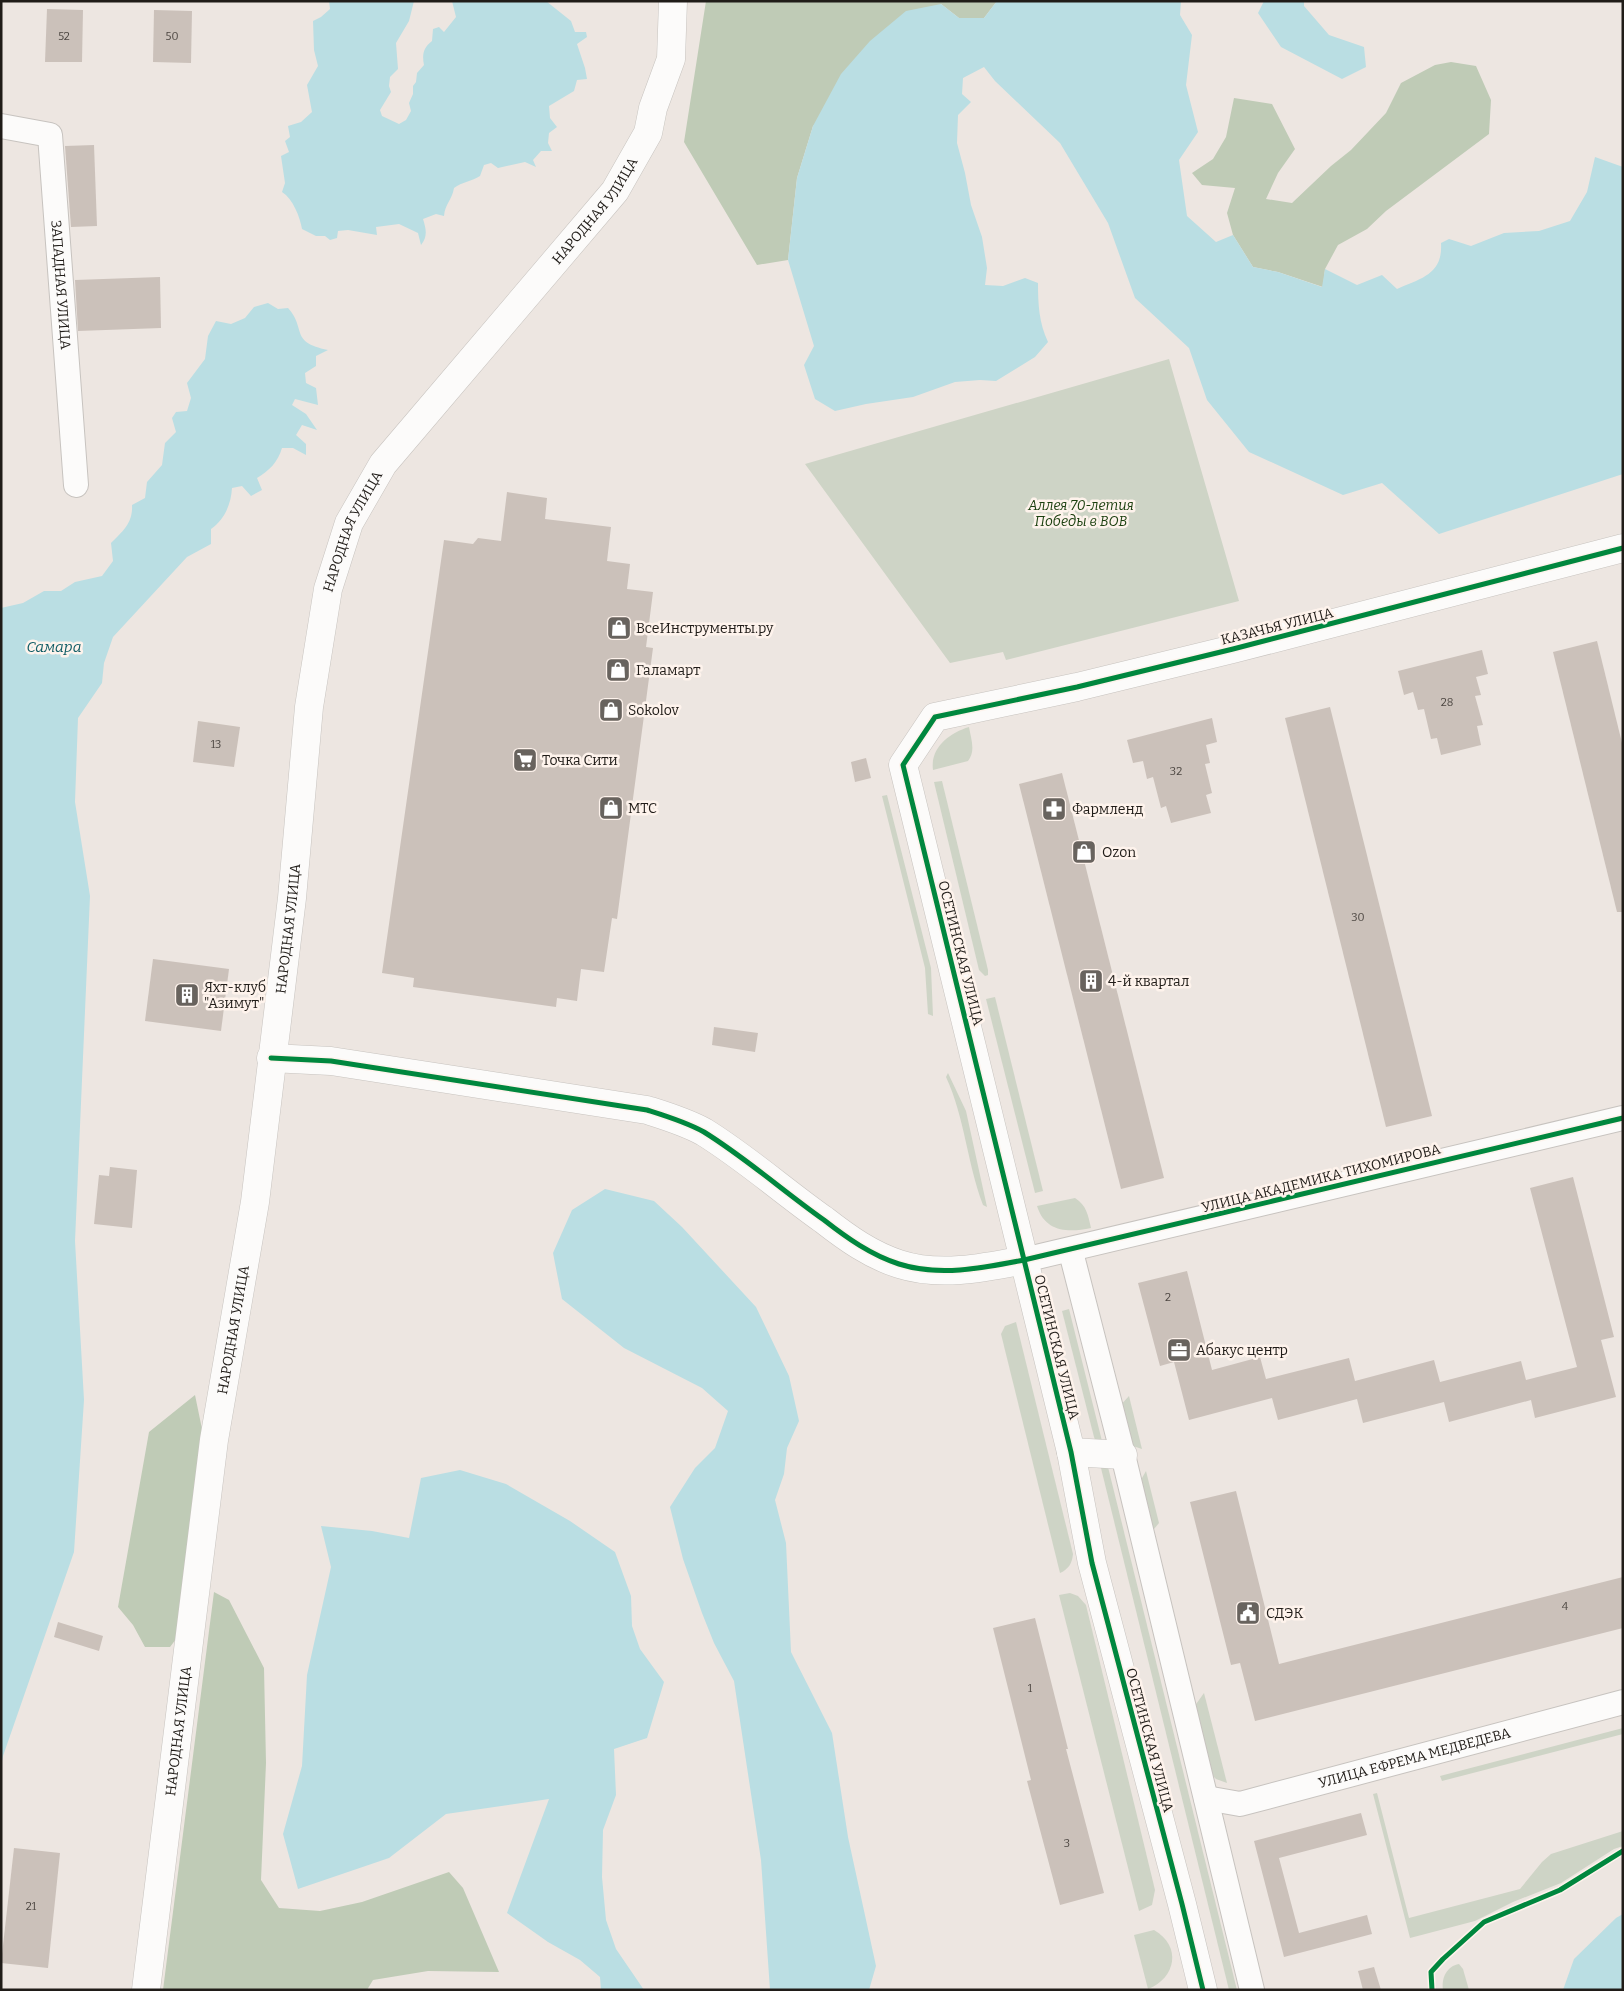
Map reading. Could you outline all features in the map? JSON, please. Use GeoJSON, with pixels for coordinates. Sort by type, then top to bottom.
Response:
{"type":"FeatureCollection","features":[{"type":"Feature","properties":{"kind":"street","name":"НАРОДНАЯ УЛИЦА"},"geometry":{"type":"LineString","coordinates":[[146,1990],[214,1440],[255,1202],[271,1058],[292,898],[308,707],[328,589],[349,523],[383,464],[615,191],[648,133],[653,108],[671,59],[674,1]]}},
{"type":"Feature","properties":{"kind":"street","name":"ЗАПАДНАЯ УЛИЦА"},"geometry":{"type":"LineString","coordinates":[[1,126],[50,135],[76,485]]}},
{"type":"Feature","properties":{"kind":"street","name":"КАЗАЧЬЯ УЛИЦА"},"geometry":{"type":"LineString","coordinates":[[935,717],[1077,687],[1233,649],[1623,548]]}},
{"type":"Feature","properties":{"kind":"street","name":"ОСЕТИНСКАЯ УЛИЦА"},"geometry":{"type":"LineString","coordinates":[[935,717],[903,765],[1071,1452],[1092,1563],[1203,1990]]}},
{"type":"Feature","properties":{"kind":"street"},"geometry":{"type":"LineString","coordinates":[[271,1058],[331,1061],[647,1110],[671,1117],[703,1132],[744,1160],[857,1245],[900,1265],[944,1270],[978,1268],[1024,1260]]}},
{"type":"Feature","properties":{"kind":"street","name":"УЛИЦА АКАДЕМИКА ТИХОМИРОВА"},"geometry":{"type":"LineString","coordinates":[[1024,1260],[1623,1118]]}},
{"type":"Feature","properties":{"kind":"street"},"geometry":{"type":"LineString","coordinates":[[1073,1260],[1123,1455],[1252,1990]]}},
{"type":"Feature","properties":{"kind":"street"},"geometry":{"type":"LineString","coordinates":[[1071,1452],[1123,1455]]}},
{"type":"Feature","properties":{"kind":"street","name":"УЛИЦА ЕФРЕМА МЕДВЕДЕВА"},"geometry":{"type":"LineString","coordinates":[[1206,1798],[1240,1804],[1623,1702]]}},
{"type":"Feature","properties":{"kind":"green space"},"geometry":{"type":"Polygon","coordinates":[[[706,1],[997,1],[984,18],[959,18],[941,4],[813,126],[797,178],[788,260],[757,265],[684,142],[706,1]]]}},
{"type":"Feature","properties":{"kind":"green space"},"geometry":{"type":"Polygon","coordinates":[[[1451,62],[1476,66],[1491,100],[1489,134],[1386,211],[1367,229],[1338,245],[1325,269],[1323,287],[1278,272],[1253,267],[1233,235],[1227,213],[1235,188],[1202,185],[1192,173],[1213,159],[1226,137],[1234,98],[1272,104],[1295,149],[1278,173],[1266,199],[1292,203],[1351,150],[1386,113],[1401,83],[1435,65],[1451,62]]]}},
{"type":"Feature","properties":{"kind":"green space","name":"Аллея 70-летия Победы в ВОВ"},"geometry":{"type":"Polygon","coordinates":[[[1169,359],[1239,601],[1006,660],[1003,652],[950,663],[805,464],[1169,359]]]}},
{"type":"Feature","properties":{"kind":"green space"},"geometry":{"type":"Polygon","coordinates":[[[969,727],[972,753],[968,761],[933,770],[935,755],[942,742],[955,733],[969,727]]]}},
{"type":"Feature","properties":{"kind":"green space"},"geometry":{"type":"Polygon","coordinates":[[[942,781],[988,970],[988,975],[985,976],[979,970],[934,782],[942,781]]]}},
{"type":"Feature","properties":{"kind":"green space"},"geometry":{"type":"Polygon","coordinates":[[[887,795],[931,968],[933,1016],[928,1014],[925,968],[882,796],[887,795]]]}},
{"type":"Feature","properties":{"kind":"green space"},"geometry":{"type":"Polygon","coordinates":[[[995,997],[1043,1191],[1035,1193],[986,999],[995,997]]]}},
{"type":"Feature","properties":{"kind":"green space"},"geometry":{"type":"Polygon","coordinates":[[[948,1073],[966,1111],[987,1207],[983,1205],[973,1173],[958,1108],[946,1077],[948,1073]]]}},
{"type":"Feature","properties":{"kind":"green space"},"geometry":{"type":"Polygon","coordinates":[[[1075,1198],[1085,1208],[1091,1228],[1082,1230],[1058,1229],[1046,1221],[1037,1206],[1075,1198]]]}},
{"type":"Feature","properties":{"kind":"green space"},"geometry":{"type":"Polygon","coordinates":[[[1069,1309],[1103,1445],[1096,1442],[1094,1437],[1062,1311],[1069,1309]]]}},
{"type":"Feature","properties":{"kind":"green space"},"geometry":{"type":"Polygon","coordinates":[[[1016,1322],[1073,1554],[1070,1565],[1060,1573],[1001,1334],[1005,1326],[1016,1322]]]}},
{"type":"Feature","properties":{"kind":"green space"},"geometry":{"type":"Polygon","coordinates":[[[195,1395],[202,1429],[179,1635],[170,1647],[145,1647],[133,1625],[118,1607],[149,1432],[195,1395]]]}},
{"type":"Feature","properties":{"kind":"green space"},"geometry":{"type":"Polygon","coordinates":[[[1129,1396],[1142,1449],[1130,1445],[1118,1408],[1129,1396]]]}},
{"type":"Feature","properties":{"kind":"green space"},"geometry":{"type":"Polygon","coordinates":[[[1100,1464],[1108,1467],[1237,1990],[1229,1990],[1100,1464]]]}},
{"type":"Feature","properties":{"kind":"green space"},"geometry":{"type":"Polygon","coordinates":[[[1146,1471],[1159,1523],[1149,1535],[1138,1485],[1146,1471]]]}},
{"type":"Feature","properties":{"kind":"green space"},"geometry":{"type":"Polygon","coordinates":[[[214,1592],[229,1600],[264,1668],[266,1763],[261,1880],[279,1908],[320,1911],[362,1902],[449,1872],[463,1888],[499,1972],[428,1971],[373,1980],[367,1990],[163,1990],[214,1592]]]}},
{"type":"Feature","properties":{"kind":"green space"},"geometry":{"type":"Polygon","coordinates":[[[1070,1593],[1078,1596],[1086,1605],[1155,1890],[1152,1905],[1139,1911],[1059,1595],[1070,1593]]]}},
{"type":"Feature","properties":{"kind":"green space"},"geometry":{"type":"Polygon","coordinates":[[[1204,1693],[1227,1783],[1216,1779],[1210,1773],[1194,1707],[1204,1693]]]}},
{"type":"Feature","properties":{"kind":"green space"},"geometry":{"type":"Polygon","coordinates":[[[1623,1728],[1623,1734],[1442,1781],[1440,1776],[1623,1728]]]}},
{"type":"Feature","properties":{"kind":"green space"},"geometry":{"type":"Polygon","coordinates":[[[1377,1793],[1409,1918],[1520,1889],[1551,1854],[1623,1831],[1623,1846],[1614,1849],[1561,1883],[1513,1902],[1475,1921],[1410,1938],[1373,1794],[1377,1793]]]}},
{"type":"Feature","properties":{"kind":"green space"},"geometry":{"type":"Polygon","coordinates":[[[1154,1930],[1169,1944],[1172,1961],[1170,1970],[1165,1977],[1148,1989],[1134,1935],[1154,1930]]]}},
{"type":"Feature","properties":{"kind":"green space"},"geometry":{"type":"Polygon","coordinates":[[[1459,1964],[1463,1969],[1469,1990],[1443,1990],[1443,1981],[1446,1973],[1451,1967],[1459,1964]]]}},
{"type":"Feature","properties":{"kind":"water"},"geometry":{"type":"Polygon","coordinates":[[[329,1],[414,1],[409,21],[396,43],[398,69],[390,77],[389,86],[391,92],[380,110],[382,116],[399,124],[406,120],[411,111],[409,103],[413,94],[413,86],[416,82],[417,73],[424,65],[424,52],[432,41],[433,29],[439,27],[444,32],[456,17],[452,1],[546,1],[571,21],[575,32],[586,32],[587,37],[577,44],[587,79],[577,80],[574,91],[549,106],[550,118],[557,127],[549,133],[548,143],[552,151],[541,151],[533,160],[536,167],[525,162],[498,168],[491,163],[484,165],[480,176],[454,188],[444,216],[436,214],[423,219],[426,232],[425,239],[421,245],[418,233],[399,224],[376,227],[377,235],[348,230],[338,231],[337,238],[330,240],[325,236],[316,236],[302,229],[295,209],[282,192],[285,183],[281,156],[289,152],[285,141],[290,137],[288,126],[301,122],[312,112],[307,85],[318,66],[314,50],[313,21],[330,9],[329,1]]]}},
{"type":"Feature","properties":{"kind":"water"},"geometry":{"type":"Polygon","coordinates":[[[997,1],[1181,1],[1180,15],[1192,35],[1186,85],[1198,132],[1179,160],[1187,216],[1216,242],[1233,235],[1253,267],[1278,272],[1322,287],[1325,269],[1357,285],[1382,275],[1397,289],[1429,274],[1438,262],[1441,253],[1441,243],[1449,239],[1471,246],[1504,233],[1539,231],[1570,221],[1587,192],[1595,157],[1623,167],[1623,474],[1439,534],[1382,483],[1343,495],[1249,452],[1207,400],[1189,348],[1135,298],[1108,223],[1060,143],[995,81],[984,67],[963,78],[962,94],[971,102],[958,115],[957,143],[971,205],[982,237],[987,268],[985,285],[1003,286],[1025,278],[1038,283],[1040,313],[1048,342],[1035,357],[996,381],[955,382],[913,397],[835,411],[815,399],[804,365],[814,346],[788,260],[797,178],[813,126],[841,74],[870,41],[906,11],[941,4],[959,18],[984,18],[997,1]]]}},
{"type":"Feature","properties":{"kind":"water"},"geometry":{"type":"Polygon","coordinates":[[[1264,1],[1304,1],[1304,6],[1329,35],[1364,47],[1366,67],[1342,79],[1281,47],[1258,13],[1264,1]]]}},
{"type":"Feature","properties":{"kind":"water","name":"Самара"},"geometry":{"type":"Polygon","coordinates":[[[268,303],[278,309],[288,308],[297,322],[303,339],[316,347],[328,350],[316,356],[316,366],[305,373],[306,383],[316,388],[318,405],[295,399],[292,405],[306,414],[317,430],[302,425],[296,435],[306,444],[306,455],[293,448],[282,448],[272,466],[257,478],[262,490],[251,496],[242,486],[232,488],[226,512],[211,529],[211,544],[187,557],[113,637],[104,663],[102,683],[78,718],[75,802],[90,896],[75,1241],[84,1400],[74,1552],[1,1766],[1,608],[23,603],[44,591],[61,591],[75,582],[102,576],[113,561],[111,543],[129,522],[132,505],[145,498],[147,482],[162,465],[165,443],[176,432],[172,418],[176,412],[187,411],[191,398],[187,383],[205,359],[208,336],[216,321],[231,324],[245,318],[254,307],[268,303]]]}},
{"type":"Feature","properties":{"kind":"water"},"geometry":{"type":"Polygon","coordinates":[[[605,1189],[654,1201],[682,1227],[756,1307],[789,1376],[799,1421],[787,1448],[784,1474],[775,1500],[786,1543],[791,1652],[832,1733],[848,1837],[876,1966],[869,1990],[770,1990],[761,1860],[734,1681],[714,1643],[702,1613],[683,1559],[670,1507],[695,1468],[715,1448],[728,1411],[702,1388],[624,1348],[562,1299],[553,1253],[572,1210],[605,1189]]]}},
{"type":"Feature","properties":{"kind":"water"},"geometry":{"type":"Polygon","coordinates":[[[460,1470],[506,1484],[570,1521],[615,1552],[631,1596],[632,1626],[640,1649],[664,1682],[647,1738],[614,1749],[616,1795],[603,1830],[602,1877],[606,1920],[616,1949],[644,1990],[601,1990],[600,1977],[580,1960],[548,1942],[507,1913],[549,1799],[446,1814],[389,1858],[298,1889],[283,1834],[302,1766],[307,1675],[331,1567],[321,1526],[372,1531],[409,1538],[421,1478],[460,1470]]]}},
{"type":"Feature","properties":{"kind":"water"},"geometry":{"type":"Polygon","coordinates":[[[1623,1914],[1623,1990],[1563,1990],[1574,1959],[1616,1918],[1623,1914]]]}},
{"type":"Feature","properties":{"kind":"building"},"geometry":{"type":"Polygon","coordinates":[[[47,9],[83,10],[82,62],[45,62],[47,9]]]}},
{"type":"Feature","properties":{"kind":"building"},"geometry":{"type":"Polygon","coordinates":[[[154,10],[192,11],[191,63],[153,62],[154,10]]]}},
{"type":"Feature","properties":{"kind":"building"},"geometry":{"type":"Polygon","coordinates":[[[94,145],[97,226],[71,227],[65,146],[94,145]]]}},
{"type":"Feature","properties":{"kind":"building"},"geometry":{"type":"Polygon","coordinates":[[[160,277],[161,328],[78,331],[75,280],[160,277]]]}},
{"type":"Feature","properties":{"kind":"building","name":"Точка Сити"},"geometry":{"type":"Polygon","coordinates":[[[507,492],[547,498],[545,519],[611,527],[607,561],[630,564],[627,589],[653,592],[646,647],[653,648],[617,919],[612,918],[604,972],[581,969],[577,1001],[557,998],[556,1007],[413,987],[414,978],[382,973],[444,540],[473,544],[478,538],[501,541],[507,492]]]}},
{"type":"Feature","properties":{"kind":"building"},"geometry":{"type":"Polygon","coordinates":[[[1597,641],[1623,747],[1623,912],[1617,912],[1553,652],[1597,641]]]}},
{"type":"Feature","properties":{"kind":"building"},"geometry":{"type":"Polygon","coordinates":[[[1482,650],[1488,674],[1476,677],[1481,695],[1475,696],[1483,725],[1477,726],[1481,745],[1441,755],[1437,738],[1431,739],[1424,709],[1418,710],[1413,692],[1404,695],[1398,671],[1482,650]]]}},
{"type":"Feature","properties":{"kind":"building"},"geometry":{"type":"Polygon","coordinates":[[[1330,707],[1432,1116],[1386,1127],[1285,718],[1330,707]]]}},
{"type":"Feature","properties":{"kind":"building"},"geometry":{"type":"Polygon","coordinates":[[[1212,718],[1217,742],[1206,745],[1210,763],[1205,764],[1212,793],[1206,795],[1211,813],[1171,823],[1166,806],[1161,808],[1153,777],[1147,779],[1143,761],[1133,763],[1127,740],[1212,718]]]}},
{"type":"Feature","properties":{"kind":"building"},"geometry":{"type":"Polygon","coordinates":[[[198,721],[240,727],[234,767],[193,762],[198,721]]]}},
{"type":"Feature","properties":{"kind":"building"},"geometry":{"type":"Polygon","coordinates":[[[866,758],[871,778],[855,782],[851,762],[866,758]]]}},
{"type":"Feature","properties":{"kind":"building","name":"4-й квартал"},"geometry":{"type":"Polygon","coordinates":[[[1062,773],[1164,1178],[1121,1189],[1019,784],[1062,773]]]}},
{"type":"Feature","properties":{"kind":"building","name":"Яхт-клуб \"Азимут\""},"geometry":{"type":"Polygon","coordinates":[[[153,959],[229,969],[221,1031],[145,1021],[153,959]]]}},
{"type":"Feature","properties":{"kind":"building"},"geometry":{"type":"Polygon","coordinates":[[[714,1027],[758,1033],[755,1052],[712,1045],[714,1027]]]}},
{"type":"Feature","properties":{"kind":"building"},"geometry":{"type":"Polygon","coordinates":[[[110,1167],[137,1170],[132,1228],[94,1224],[99,1175],[109,1176],[110,1167]]]}},
{"type":"Feature","properties":{"kind":"building"},"geometry":{"type":"Polygon","coordinates":[[[1573,1177],[1614,1337],[1601,1340],[1616,1397],[1535,1418],[1531,1400],[1449,1422],[1444,1402],[1363,1423],[1357,1399],[1278,1420],[1272,1398],[1189,1420],[1174,1362],[1160,1366],[1138,1283],[1187,1271],[1212,1370],[1260,1357],[1266,1379],[1349,1358],[1355,1381],[1434,1360],[1440,1382],[1521,1361],[1526,1380],[1577,1367],[1530,1188],[1573,1177]]]}},
{"type":"Feature","properties":{"kind":"building"},"geometry":{"type":"Polygon","coordinates":[[[1236,1491],[1279,1664],[1623,1577],[1623,1628],[1255,1721],[1240,1663],[1231,1665],[1190,1502],[1236,1491]]]}},
{"type":"Feature","properties":{"kind":"building"},"geometry":{"type":"Polygon","coordinates":[[[1035,1618],[1068,1749],[1066,1749],[1104,1893],[1060,1905],[1027,1781],[1031,1780],[993,1628],[1035,1618]]]}},
{"type":"Feature","properties":{"kind":"building"},"geometry":{"type":"Polygon","coordinates":[[[58,1622],[103,1636],[99,1651],[54,1637],[58,1622]]]}},
{"type":"Feature","properties":{"kind":"building"},"geometry":{"type":"Polygon","coordinates":[[[1361,1813],[1367,1835],[1279,1858],[1299,1933],[1367,1915],[1372,1934],[1284,1957],[1254,1841],[1361,1813]]]}},
{"type":"Feature","properties":{"kind":"building"},"geometry":{"type":"Polygon","coordinates":[[[14,1848],[60,1853],[48,1968],[1,1963],[14,1848]]]}},
{"type":"Feature","properties":{"kind":"building"},"geometry":{"type":"Polygon","coordinates":[[[1374,1967],[1381,1990],[1363,1990],[1358,1971],[1374,1967]]]}},
{"type":"Feature","properties":{"kind":"cycle path"},"geometry":{"type":"LineString","coordinates":[[1203,1990],[1092,1563],[1071,1452],[903,765],[935,717],[1077,687],[1233,649],[1623,548]]}},
{"type":"Feature","properties":{"kind":"cycle path"},"geometry":{"type":"LineString","coordinates":[[271,1058],[331,1061],[647,1110],[697,1128],[720,1142],[841,1233],[869,1251],[899,1264],[914,1268],[945,1271],[993,1266],[1024,1260],[1623,1118]]}},
{"type":"Feature","properties":{"kind":"cycle path"},"geometry":{"type":"LineString","coordinates":[[1432,1990],[1431,1972],[1484,1922],[1560,1890],[1623,1851]]}},
{"type":"Feature","properties":{"kind":"place","name":"ВсеИнструменты.ру"},"geometry":{"type":"Point","coordinates":[619,628]}},
{"type":"Feature","properties":{"kind":"place","name":"Галамарт"},"geometry":{"type":"Point","coordinates":[618,670]}},
{"type":"Feature","properties":{"kind":"place","name":"Sokolov"},"geometry":{"type":"Point","coordinates":[611,710]}},
{"type":"Feature","properties":{"kind":"place","name":"Точка Сити"},"geometry":{"type":"Point","coordinates":[525,760]}},
{"type":"Feature","properties":{"kind":"place","name":"МТС"},"geometry":{"type":"Point","coordinates":[611,808]}},
{"type":"Feature","properties":{"kind":"place","name":"Фармленд"},"geometry":{"type":"Point","coordinates":[1054,809]}},
{"type":"Feature","properties":{"kind":"place","name":"Ozon"},"geometry":{"type":"Point","coordinates":[1084,852]}},
{"type":"Feature","properties":{"kind":"place","name":"4-й квартал"},"geometry":{"type":"Point","coordinates":[1091,981]}},
{"type":"Feature","properties":{"kind":"place","name":"Яхт-клуб \"Азимут\""},"geometry":{"type":"Point","coordinates":[187,995]}},
{"type":"Feature","properties":{"kind":"place","name":"Абакус центр"},"geometry":{"type":"Point","coordinates":[1179,1350]}},
{"type":"Feature","properties":{"kind":"place","name":"СДЭК"},"geometry":{"type":"Point","coordinates":[1248,1613]}}]}
